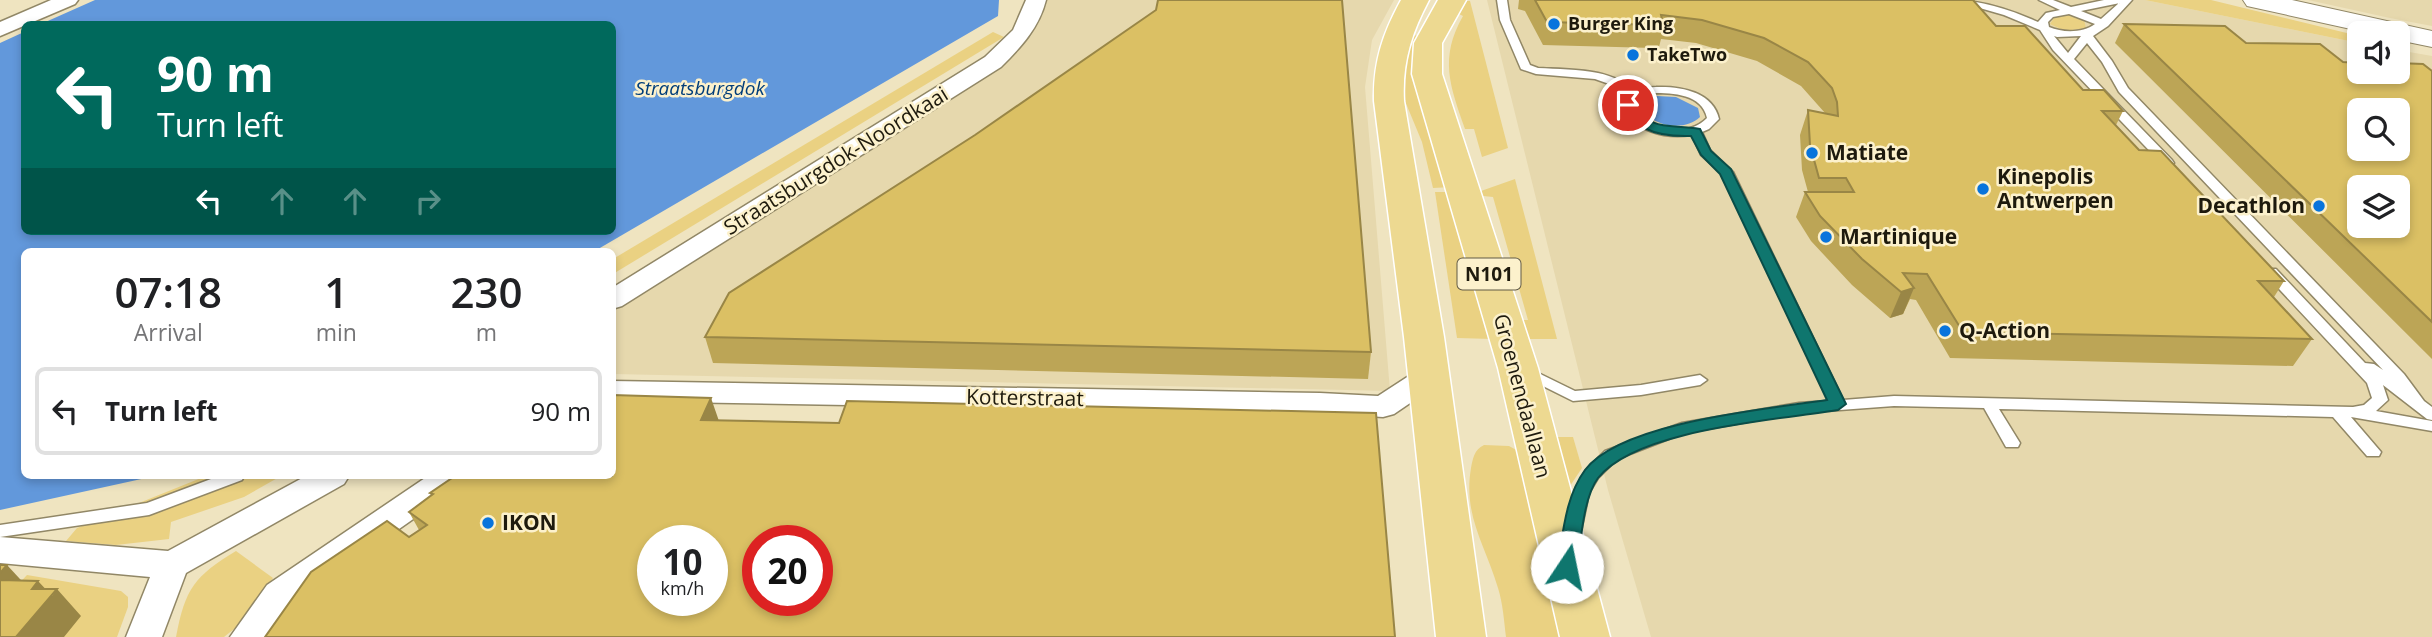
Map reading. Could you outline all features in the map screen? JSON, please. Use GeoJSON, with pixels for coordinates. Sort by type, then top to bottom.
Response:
{"type":"FeatureCollection","features":[{"type":"Feature","properties":{"kind":"main road"},"geometry":{"type":"LineString","coordinates":[[1415,0],[1391,49],[1388,82],[1461,637]]}},
{"type":"Feature","properties":{"kind":"main road","name":"Groenendaallaan"},"geometry":{"type":"LineString","coordinates":[[1452,0],[1428,43],[1427,74],[1518,368],[1585,637]]}},
{"type":"Feature","properties":{"kind":"street"},"geometry":{"type":"LineString","coordinates":[[0,30],[68,0]]}},
{"type":"Feature","properties":{"kind":"street","name":"Straatsburgdok-Noordkaai"},"geometry":{"type":"LineString","coordinates":[[616,298],[993,62],[1022,34],[1032,16],[1036,0]]}},
{"type":"Feature","properties":{"kind":"street"},"geometry":{"type":"LineString","coordinates":[[2256,0],[2432,39]]}},
{"type":"Feature","properties":{"kind":"street","name":"Kotterstraat"},"geometry":{"type":"LineString","coordinates":[[616,391],[1320,403],[1383,407],[1428,377]]}},
{"type":"Feature","properties":{"kind":"street"},"geometry":{"type":"LineString","coordinates":[[0,550],[172,565],[328,479]]}},
{"type":"Feature","properties":{"kind":"street"},"geometry":{"type":"LineString","coordinates":[[248,637],[279,595],[449,479]]}},
{"type":"Feature","properties":{"kind":"street"},"geometry":{"type":"LineString","coordinates":[[144,637],[172,565]]}},
{"type":"Feature","properties":{"kind":"lane"},"geometry":{"type":"LineString","coordinates":[[1502,0],[1505,20],[1520,61],[1536,71],[1597,76],[1642,92],[1674,91],[1704,102],[1713,114],[1713,119],[1704,129],[1673,132],[1640,122],[1629,111],[1628,105],[1630,100],[1642,92]]}},
{"type":"Feature","properties":{"kind":"lane"},"geometry":{"type":"LineString","coordinates":[[1957,0],[2008,13],[2044,29],[2070,35],[2088,35]]}},
{"type":"Feature","properties":{"kind":"lane"},"geometry":{"type":"LineString","coordinates":[[2044,0],[2104,24]]}},
{"type":"Feature","properties":{"kind":"lane"},"geometry":{"type":"LineString","coordinates":[[2118,0],[2050,15],[2043,21],[2044,29],[2057,48],[2177,173]]}},
{"type":"Feature","properties":{"kind":"lane"},"geometry":{"type":"LineString","coordinates":[[2068,58],[2080,49],[2088,35],[2116,16],[2127,0]]}},
{"type":"Feature","properties":{"kind":"lane"},"geometry":{"type":"LineString","coordinates":[[2088,35],[2123,90],[2399,378],[2418,404]]}},
{"type":"Feature","properties":{"kind":"lane"},"geometry":{"type":"LineString","coordinates":[[1696,131],[1706,152],[1727,172],[1838,404]]}},
{"type":"Feature","properties":{"kind":"lane"},"geometry":{"type":"LineString","coordinates":[[2257,257],[2374,381],[2379,394],[2376,405],[2344,412]]}},
{"type":"Feature","properties":{"kind":"lane"},"geometry":{"type":"LineString","coordinates":[[2342,346],[2432,415]]}},
{"type":"Feature","properties":{"kind":"lane"},"geometry":{"type":"LineString","coordinates":[[1518,368],[1573,396],[1641,390],[1700,380]]}},
{"type":"Feature","properties":{"kind":"lane"},"geometry":{"type":"LineString","coordinates":[[1567,567],[1581,493],[1592,474],[1611,455],[1682,429],[1838,404],[1894,401],[2344,412],[2432,426]]}},
{"type":"Feature","properties":{"kind":"lane"},"geometry":{"type":"LineString","coordinates":[[1988,403],[2012,443]]}},
{"type":"Feature","properties":{"kind":"lane"},"geometry":{"type":"LineString","coordinates":[[2344,412],[2373,452]]}},
{"type":"Feature","properties":{"kind":"lane"},"geometry":{"type":"LineString","coordinates":[[0,531],[149,509],[228,479]]}},
{"type":"Feature","properties":{"kind":"shaded area"},"geometry":{"type":"Polygon","coordinates":[[[1042,0],[1394,0],[1372,40],[1365,87],[1390,391],[616,374],[616,308],[1010,58],[1031,36],[1042,0]]]}},
{"type":"Feature","properties":{"kind":"shaded area"},"geometry":{"type":"Polygon","coordinates":[[[1487,0],[2145,0],[2347,41],[2347,84],[2410,84],[2410,52],[2432,56],[2432,637],[1651,637],[1608,490],[1487,0]]]}},
{"type":"Feature","properties":{"kind":"shaded area"},"geometry":{"type":"Polygon","coordinates":[[[2145,0],[2211,0],[2347,33],[2347,41],[2145,0]]]}},
{"type":"Feature","properties":{"kind":"shaded area"},"geometry":{"type":"Polygon","coordinates":[[[2308,0],[2432,0],[2432,26],[2308,0]]]}},
{"type":"Feature","properties":{"kind":"shaded area"},"geometry":{"type":"Polygon","coordinates":[[[1467,1],[1470,1],[1508,148],[1482,157],[1474,129],[1465,129],[1449,72],[1451,45],[1463,16],[1459,14],[1467,1]]]}},
{"type":"Feature","properties":{"kind":"shaded area"},"geometry":{"type":"Polygon","coordinates":[[[2067,15],[2084,20],[2086,28],[2065,31],[2050,24],[2054,18],[2067,15]]]}},
{"type":"Feature","properties":{"kind":"shaded area"},"geometry":{"type":"Polygon","coordinates":[[[993,32],[1004,37],[616,272],[616,257],[993,32]]]}},
{"type":"Feature","properties":{"kind":"shaded area"},"geometry":{"type":"Polygon","coordinates":[[[1407,34],[1419,36],[1452,187],[1433,188],[1422,142],[1400,89],[1407,34]]]}},
{"type":"Feature","properties":{"kind":"shaded area"},"geometry":{"type":"Polygon","coordinates":[[[1515,179],[1557,339],[1525,339],[1520,320],[1528,320],[1493,197],[1483,196],[1481,191],[1515,179]]]}},
{"type":"Feature","properties":{"kind":"shaded area"},"geometry":{"type":"Polygon","coordinates":[[[1435,192],[1454,192],[1492,339],[1457,338],[1435,192]]]}},
{"type":"Feature","properties":{"kind":"shaded area"},"geometry":{"type":"Polygon","coordinates":[[[1551,437],[1573,437],[1582,468],[1566,492],[1551,437]]]}},
{"type":"Feature","properties":{"kind":"shaded area"},"geometry":{"type":"Polygon","coordinates":[[[1484,445],[1509,446],[1520,452],[1563,637],[1506,637],[1500,594],[1477,530],[1470,501],[1472,461],[1476,452],[1484,445]]]}},
{"type":"Feature","properties":{"kind":"shaded area"},"geometry":{"type":"Polygon","coordinates":[[[199,479],[276,479],[244,497],[171,522],[169,539],[116,545],[66,541],[77,528],[199,479]]]}},
{"type":"Feature","properties":{"kind":"shaded area"},"geometry":{"type":"Polygon","coordinates":[[[236,551],[273,578],[239,625],[224,637],[176,637],[183,606],[194,585],[201,576],[236,551]]]}},
{"type":"Feature","properties":{"kind":"shaded area"},"geometry":{"type":"Polygon","coordinates":[[[27,575],[121,591],[128,597],[128,607],[117,637],[64,637],[12,591],[27,575]]]}},
{"type":"Feature","properties":{"kind":"water","name":"Straatsburgdok"},"geometry":{"type":"Polygon","coordinates":[[[95,0],[999,0],[998,16],[600,248],[21,248],[21,479],[141,479],[0,510],[0,43],[21,33],[21,235],[616,235],[616,21],[48,21],[95,0]]]}},
{"type":"Feature","properties":{"kind":"water"},"geometry":{"type":"Polygon","coordinates":[[[1676,97],[1698,108],[1700,117],[1686,125],[1659,123],[1646,113],[1642,106],[1649,98],[1676,97]]]}},
{"type":"Feature","properties":{"kind":"building"},"geometry":{"type":"Polygon","coordinates":[[[1158,0],[1342,0],[1371,352],[705,337],[729,293],[975,135],[1156,10],[1158,0]]]}},
{"type":"Feature","properties":{"kind":"building","name":"Kinepolis Antwerpen"},"geometry":{"type":"Polygon","coordinates":[[[1535,0],[1973,0],[1996,26],[2025,26],[2083,90],[2104,90],[2123,111],[2102,111],[2139,150],[2161,151],[2284,281],[2258,281],[2312,339],[1963,332],[1927,274],[1903,273],[1914,288],[1901,292],[1862,259],[1820,216],[1805,192],[1854,192],[1846,178],[1819,178],[1810,145],[1808,110],[1838,116],[1837,102],[1832,88],[1808,62],[1764,38],[1702,20],[1661,15],[1664,28],[1658,25],[1547,22],[1535,0]]]}},
{"type":"Feature","properties":{"kind":"building","name":"Decathlon"},"geometry":{"type":"Polygon","coordinates":[[[2124,24],[2225,26],[2246,43],[2320,44],[2347,62],[2347,84],[2410,84],[2410,63],[2423,64],[2432,71],[2432,322],[2124,24]]]}},
{"type":"Feature","properties":{"kind":"building"},"geometry":{"type":"Polygon","coordinates":[[[616,395],[711,398],[701,420],[839,423],[847,401],[1376,413],[1395,637],[265,637],[311,572],[387,521],[409,537],[427,525],[409,512],[433,494],[430,493],[451,479],[616,479],[616,395]]]}},
{"type":"Feature","properties":{"kind":"building"},"geometry":{"type":"Polygon","coordinates":[[[0,580],[38,581],[32,589],[57,589],[16,637],[0,637],[0,580]]]}},
{"type":"Feature","properties":{"kind":"place","name":"Burger King"},"geometry":{"type":"Point","coordinates":[1554,24]}},
{"type":"Feature","properties":{"kind":"place","name":"TakeTwo"},"geometry":{"type":"Point","coordinates":[1633,55]}},
{"type":"Feature","properties":{"kind":"place","name":"Matiate"},"geometry":{"type":"Point","coordinates":[1812,153]}},
{"type":"Feature","properties":{"kind":"place","name":"Kinepolis Antwerpen"},"geometry":{"type":"Point","coordinates":[1983,189]}},
{"type":"Feature","properties":{"kind":"place","name":"Decathlon"},"geometry":{"type":"Point","coordinates":[2319,206]}},
{"type":"Feature","properties":{"kind":"place","name":"Martinique"},"geometry":{"type":"Point","coordinates":[1826,237]}},
{"type":"Feature","properties":{"kind":"place","name":"Q-Action"},"geometry":{"type":"Point","coordinates":[1945,331]}},
{"type":"Feature","properties":{"kind":"place","name":"IKON"},"geometry":{"type":"Point","coordinates":[488,523]}},
{"type":"Feature","properties":{"kind":"route"},"geometry":{"type":"LineString","coordinates":[[1567,567],[1581,493],[1592,474],[1611,455],[1637,443],[1682,429],[1799,408],[1838,404],[1727,172],[1706,152],[1696,131],[1673,132],[1650,127],[1634,117],[1628,105]]}}]}
